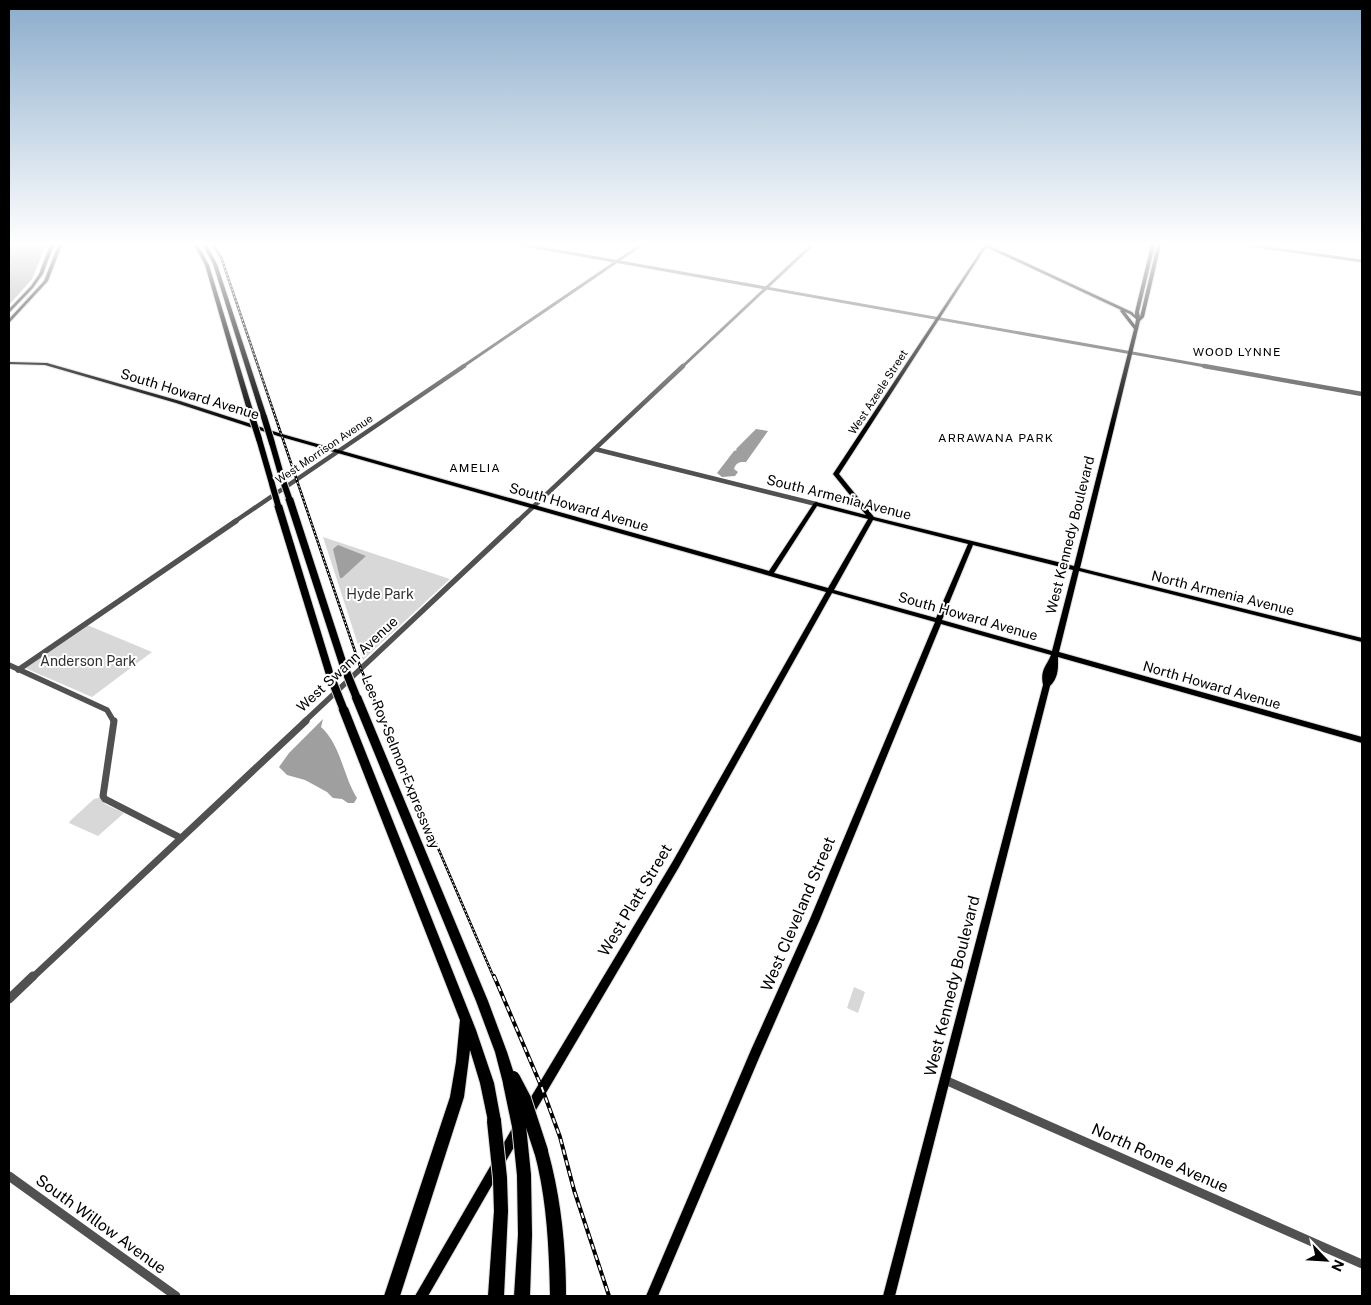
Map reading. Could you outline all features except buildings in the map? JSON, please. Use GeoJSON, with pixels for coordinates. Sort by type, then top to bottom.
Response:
{"type":"FeatureCollection","features":[{"type":"Feature","properties":{"kind":"highway"},"geometry":{"type":"LineString","coordinates":[[219,306],[330,675],[483,1067],[494,1121],[500,1178],[501,1211],[496,1296]]}},
{"type":"Feature","properties":{"kind":"highway","name":"Lee Roy Selmon Expressway"},"geometry":{"type":"LineString","coordinates":[[229,306],[282,478],[343,664],[482,1001],[510,1077],[524,1175],[525,1235],[522,1296]]}},
{"type":"Feature","properties":{"kind":"highway"},"geometry":{"type":"LineString","coordinates":[[392,1296],[457,1097],[464,1062],[464,1015]]}},
{"type":"Feature","properties":{"kind":"highway"},"geometry":{"type":"LineString","coordinates":[[510,1077],[524,1099],[550,1184],[555,1211],[558,1296]]}},
{"type":"Feature","properties":{"kind":"main road"},"geometry":{"type":"LineString","coordinates":[[9,321],[23,306]]}},
{"type":"Feature","properties":{"kind":"main road","name":"West Azeele Street"},"geometry":{"type":"LineString","coordinates":[[871,518],[836,474],[946,306]]}},
{"type":"Feature","properties":{"kind":"main road"},"geometry":{"type":"LineString","coordinates":[[1116,306],[1140,318]]}},
{"type":"Feature","properties":{"kind":"main road"},"geometry":{"type":"LineString","coordinates":[[1116,306],[1128,317],[1136,329]]}},
{"type":"Feature","properties":{"kind":"main road"},"geometry":{"type":"LineString","coordinates":[[1138,306],[1137,312],[1140,318]]}},
{"type":"Feature","properties":{"kind":"main road"},"geometry":{"type":"LineString","coordinates":[[1130,353],[1143,306]]}},
{"type":"Feature","properties":{"kind":"main road","name":"West Kennedy Boulevard"},"geometry":{"type":"LineString","coordinates":[[889,1296],[1047,685],[1053,680],[1057,664],[1055,656],[1130,353]]}},
{"type":"Feature","properties":{"kind":"main road","name":"South Howard Avenue"},"geometry":{"type":"LineString","coordinates":[[9,363],[45,364],[339,451],[939,621],[1055,656]]}},
{"type":"Feature","properties":{"kind":"main road"},"geometry":{"type":"LineString","coordinates":[[770,574],[816,504]]}},
{"type":"Feature","properties":{"kind":"main road","name":"South Armenia Avenue"},"geometry":{"type":"LineString","coordinates":[[816,504],[1077,569]]}},
{"type":"Feature","properties":{"kind":"main road","name":"West Platt Street"},"geometry":{"type":"LineString","coordinates":[[421,1296],[665,883],[871,518]]}},
{"type":"Feature","properties":{"kind":"main road","name":"West Cleveland Street"},"geometry":{"type":"LineString","coordinates":[[652,1296],[815,919],[971,543]]}},
{"type":"Feature","properties":{"kind":"main road","name":"North Armenia Avenue"},"geometry":{"type":"LineString","coordinates":[[1077,569],[1362,640]]}},
{"type":"Feature","properties":{"kind":"main road","name":"North Howard Avenue"},"geometry":{"type":"LineString","coordinates":[[1055,656],[1362,740]]}},
{"type":"Feature","properties":{"kind":"street","name":"West Morrison Avenue"},"geometry":{"type":"LineString","coordinates":[[18,670],[552,306]]}},
{"type":"Feature","properties":{"kind":"street","name":"West Swann Avenue"},"geometry":{"type":"LineString","coordinates":[[9,999],[748,306]]}},
{"type":"Feature","properties":{"kind":"street"},"geometry":{"type":"LineString","coordinates":[[866,306],[1362,394]]}},
{"type":"Feature","properties":{"kind":"street","name":"South Armenia Avenue"},"geometry":{"type":"LineString","coordinates":[[595,449],[816,504]]}},
{"type":"Feature","properties":{"kind":"street"},"geometry":{"type":"LineString","coordinates":[[9,665],[108,710],[114,721],[103,796],[108,802],[181,838]]}},
{"type":"Feature","properties":{"kind":"street","name":"North Rome Avenue"},"geometry":{"type":"LineString","coordinates":[[945,1080],[1362,1264]]}},
{"type":"Feature","properties":{"kind":"street","name":"South Willow Avenue"},"geometry":{"type":"LineString","coordinates":[[9,1176],[176,1296]]}},
{"type":"Feature","properties":{"kind":"green space","name":"Hyde Park"},"geometry":{"type":"Polygon","coordinates":[[[323,537],[450,579],[363,660],[323,537]]]}},
{"type":"Feature","properties":{"kind":"green space","name":"Anderson Park"},"geometry":{"type":"Polygon","coordinates":[[[87,625],[152,652],[92,697],[25,668],[87,625]]]}},
{"type":"Feature","properties":{"kind":"green space"},"geometry":{"type":"Polygon","coordinates":[[[102,797],[105,804],[124,813],[98,836],[69,823],[94,799],[102,797]]]}},
{"type":"Feature","properties":{"kind":"green space"},"geometry":{"type":"Polygon","coordinates":[[[854,987],[865,992],[858,1013],[847,1008],[854,987]]]}},
{"type":"Feature","properties":{"kind":"shaded area"},"geometry":{"type":"Polygon","coordinates":[[[756,429],[768,431],[746,462],[740,462],[736,465],[734,469],[738,472],[735,476],[722,477],[717,473],[734,451],[756,429]]]}},
{"type":"Feature","properties":{"kind":"shaded area"},"geometry":{"type":"Polygon","coordinates":[[[338,545],[366,556],[342,578],[340,578],[333,549],[338,545]]]}},
{"type":"Feature","properties":{"kind":"shaded area"},"geometry":{"type":"Polygon","coordinates":[[[323,719],[321,727],[333,743],[357,798],[354,803],[333,798],[327,792],[305,780],[287,775],[279,767],[289,753],[323,719]]]}},
{"type":"Feature","properties":{"kind":"railway"},"geometry":{"type":"LineString","coordinates":[[238,306],[361,669],[494,978]]}},
{"type":"Feature","properties":{"kind":"railway"},"geometry":{"type":"LineString","coordinates":[[494,976],[542,1088],[560,1137],[574,1190],[609,1296]]}},
{"type":"Feature","properties":{"kind":"district","name":"WOOD LYNNE"},"geometry":{"type":"Point","coordinates":[1237,352]}},
{"type":"Feature","properties":{"kind":"district","name":"ARRAWANA PARK"},"geometry":{"type":"Point","coordinates":[996,438]}},
{"type":"Feature","properties":{"kind":"district","name":"AMELIA"},"geometry":{"type":"Point","coordinates":[475,468]}}]}
